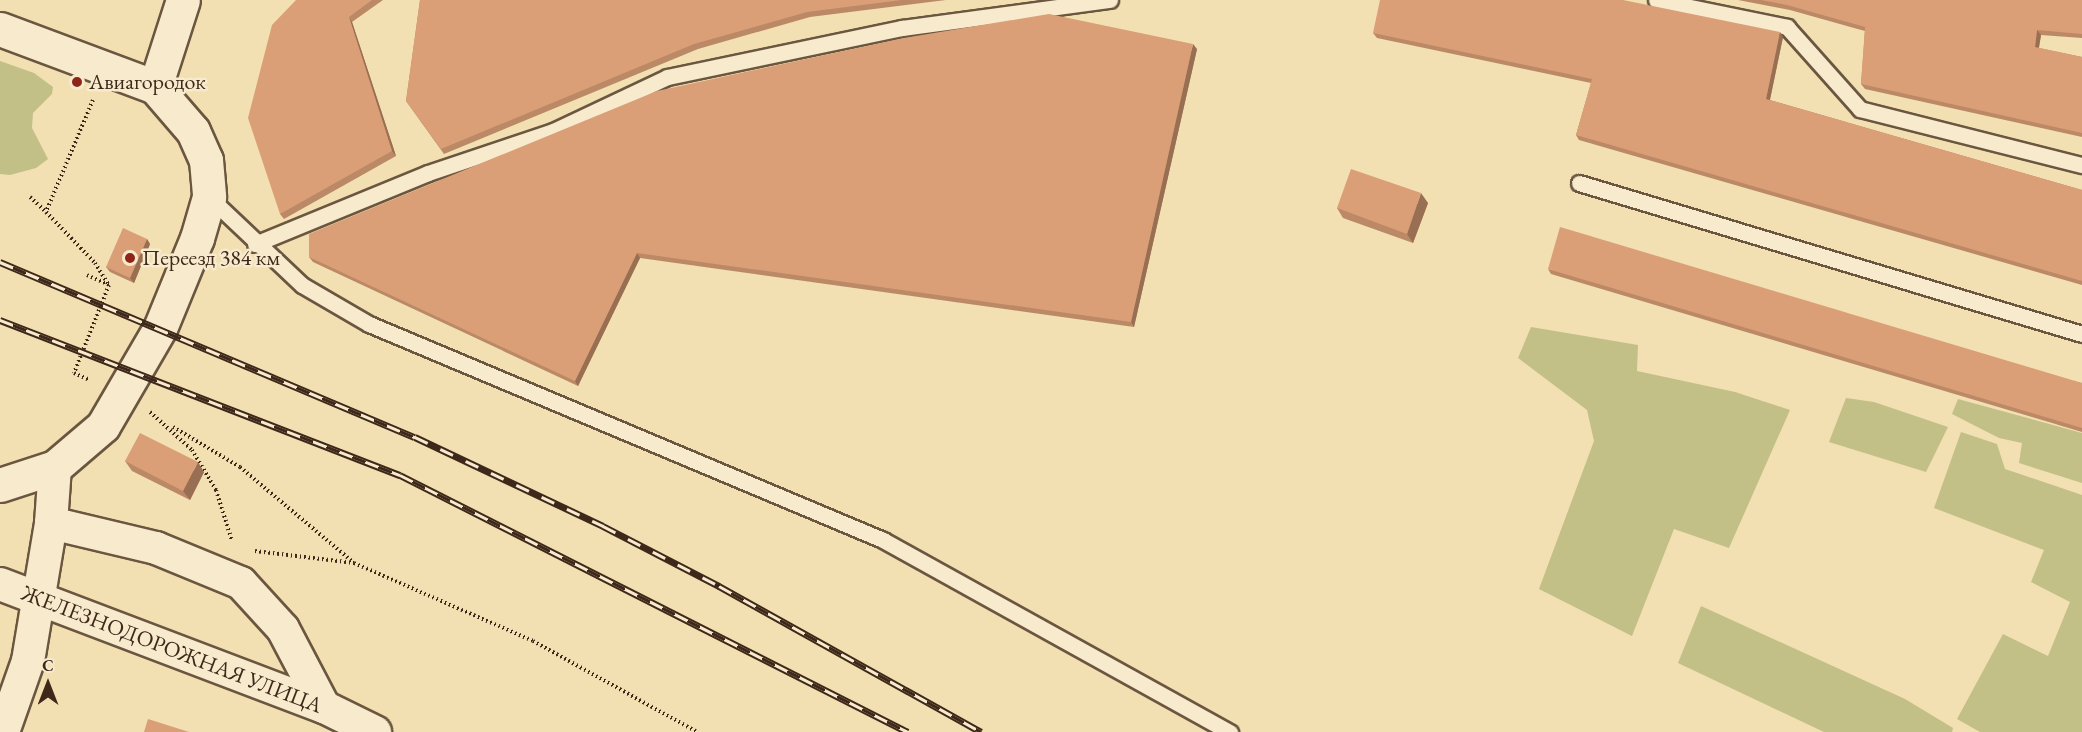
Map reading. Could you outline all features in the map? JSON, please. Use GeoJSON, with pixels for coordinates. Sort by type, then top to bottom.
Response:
{"type":"FeatureCollection","features":[{"type":"Feature","properties":{"kind":"street"},"geometry":{"type":"LineString","coordinates":[[155,87],[183,0]]}},
{"type":"Feature","properties":{"kind":"street"},"geometry":{"type":"LineString","coordinates":[[0,29],[155,87],[193,130],[206,160],[209,197],[176,292],[124,394],[103,426],[55,467],[0,485]]}},
{"type":"Feature","properties":{"kind":"street"},"geometry":{"type":"LineString","coordinates":[[3,732],[28,661],[51,523],[55,467]]}},
{"type":"Feature","properties":{"kind":"street"},"geometry":{"type":"LineString","coordinates":[[51,523],[156,549],[241,583],[283,629],[324,707]]}},
{"type":"Feature","properties":{"kind":"street","name":"ЖЕЛЕЗНОДОРОЖНАЯ УЛИЦА"},"geometry":{"type":"LineString","coordinates":[[0,584],[324,707],[375,732]]}},
{"type":"Feature","properties":{"kind":"lane"},"geometry":{"type":"LineString","coordinates":[[255,244],[428,173],[553,131],[668,77],[902,28],[1110,0]]}},
{"type":"Feature","properties":{"kind":"lane"},"geometry":{"type":"LineString","coordinates":[[1656,0],[1787,27],[1860,109],[2082,165]]}},
{"type":"Feature","properties":{"kind":"lane"},"geometry":{"type":"LineString","coordinates":[[1579,183],[2082,334]]}},
{"type":"Feature","properties":{"kind":"lane"},"geometry":{"type":"LineString","coordinates":[[209,197],[255,244],[302,285],[369,324],[883,540],[1230,732]]}},
{"type":"Feature","properties":{"kind":"path"},"geometry":{"type":"LineString","coordinates":[[46,212],[106,69]]}},
{"type":"Feature","properties":{"kind":"path"},"geometry":{"type":"LineString","coordinates":[[30,197],[95,263],[109,285]]}},
{"type":"Feature","properties":{"kind":"path"},"geometry":{"type":"LineString","coordinates":[[87,276],[109,285]]}},
{"type":"Feature","properties":{"kind":"path"},"geometry":{"type":"LineString","coordinates":[[109,285],[74,373],[124,394],[168,425],[240,467],[354,563],[533,641],[697,732]]}},
{"type":"Feature","properties":{"kind":"path"},"geometry":{"type":"LineString","coordinates":[[168,425],[192,450],[216,490],[234,549],[241,583]]}},
{"type":"Feature","properties":{"kind":"path"},"geometry":{"type":"LineString","coordinates":[[234,549],[354,563]]}},
{"type":"Feature","properties":{"kind":"shaded area"},"geometry":{"type":"Polygon","coordinates":[[[0,61],[34,73],[53,87],[52,94],[33,113],[32,128],[48,159],[36,168],[10,175],[0,174],[0,61]]]}},
{"type":"Feature","properties":{"kind":"shaded area"},"geometry":{"type":"Polygon","coordinates":[[[1531,327],[1638,345],[1637,371],[1735,392],[1790,410],[1729,548],[1674,529],[1632,636],[1539,589],[1594,441],[1587,410],[1518,358],[1531,327]]]}},
{"type":"Feature","properties":{"kind":"shaded area"},"geometry":{"type":"Polygon","coordinates":[[[1846,398],[1874,402],[1948,427],[1926,472],[1829,442],[1846,398]]]}},
{"type":"Feature","properties":{"kind":"shaded area"},"geometry":{"type":"Polygon","coordinates":[[[1958,399],[2082,433],[2082,483],[2019,463],[2022,443],[1999,438],[1952,414],[1958,399]]]}},
{"type":"Feature","properties":{"kind":"shaded area"},"geometry":{"type":"Polygon","coordinates":[[[1961,432],[1997,444],[2005,469],[2082,495],[2082,732],[1980,732],[1957,719],[2003,634],[2048,656],[2070,602],[2031,582],[2044,550],[1934,508],[1961,432]]]}},
{"type":"Feature","properties":{"kind":"shaded area"},"geometry":{"type":"Polygon","coordinates":[[[1701,606],[1905,699],[1953,728],[1952,732],[1824,732],[1678,663],[1701,606]]]}},
{"type":"Feature","properties":{"kind":"building"},"geometry":{"type":"Polygon","coordinates":[[[296,0],[372,0],[349,17],[392,151],[280,214],[248,118],[272,25],[296,0]]]}},
{"type":"Feature","properties":{"kind":"building"},"geometry":{"type":"Polygon","coordinates":[[[420,0],[902,0],[807,12],[694,44],[441,149],[406,101],[420,0]]]}},
{"type":"Feature","properties":{"kind":"building"},"geometry":{"type":"Polygon","coordinates":[[[1380,0],[1623,0],[1780,32],[1766,99],[2082,190],[2082,281],[1576,135],[1592,79],[1373,33],[1380,0]]]}},
{"type":"Feature","properties":{"kind":"building"},"geometry":{"type":"Polygon","coordinates":[[[1761,0],[2082,0],[2082,34],[2037,30],[2035,47],[2082,57],[2082,133],[1861,84],[1865,27],[1761,0]]]}},
{"type":"Feature","properties":{"kind":"building"},"geometry":{"type":"Polygon","coordinates":[[[1049,14],[1193,44],[1131,322],[637,253],[575,381],[309,257],[309,234],[657,91],[904,38],[1049,14]]]}},
{"type":"Feature","properties":{"kind":"building"},"geometry":{"type":"Polygon","coordinates":[[[1351,169],[1421,193],[1407,234],[1337,208],[1351,169]]]}},
{"type":"Feature","properties":{"kind":"building"},"geometry":{"type":"Polygon","coordinates":[[[1560,227],[2082,383],[2082,428],[1548,269],[1560,227]]]}},
{"type":"Feature","properties":{"kind":"building","name":"Переезд 384 км"},"geometry":{"type":"Polygon","coordinates":[[[123,228],[147,239],[130,278],[106,267],[123,228]]]}},
{"type":"Feature","properties":{"kind":"building"},"geometry":{"type":"Polygon","coordinates":[[[140,433],[198,462],[183,491],[125,461],[140,433]]]}},
{"type":"Feature","properties":{"kind":"building"},"geometry":{"type":"Polygon","coordinates":[[[148,719],[189,732],[144,732],[148,719]]]}},
{"type":"Feature","properties":{"kind":"railway"},"geometry":{"type":"LineString","coordinates":[[0,262],[415,437],[603,526],[719,586],[981,732]]}},
{"type":"Feature","properties":{"kind":"railway"},"geometry":{"type":"LineString","coordinates":[[0,320],[400,475],[908,732]]}},
{"type":"Feature","properties":{"kind":"place","name":"Авиагородок"},"geometry":{"type":"Point","coordinates":[77,82]}},
{"type":"Feature","properties":{"kind":"place","name":"Переезд 384 км"},"geometry":{"type":"Point","coordinates":[130,258]}}]}
